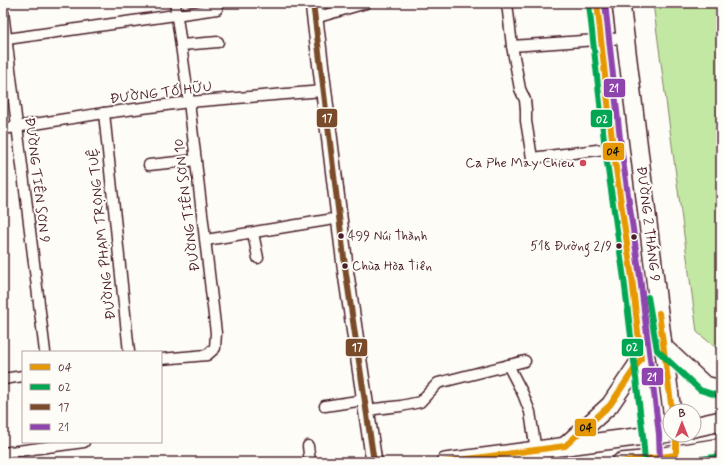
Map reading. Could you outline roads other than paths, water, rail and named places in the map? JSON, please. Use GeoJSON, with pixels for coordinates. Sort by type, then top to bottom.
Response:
{"type":"FeatureCollection","features":[{"type":"Feature","properties":{"kind":"highway"},"geometry":{"type":"LineString","coordinates":[[702,425],[721,421]]}},
{"type":"Feature","properties":{"kind":"highway"},"geometry":{"type":"LineString","coordinates":[[662,433],[651,435],[652,460],[676,458],[721,448]]}},
{"type":"Feature","properties":{"kind":"highway"},"geometry":{"type":"LineString","coordinates":[[676,443],[676,458]]}},
{"type":"Feature","properties":{"kind":"main road"},"geometry":{"type":"LineString","coordinates":[[313,3],[346,274],[374,462]]}},
{"type":"Feature","properties":{"kind":"main road","name":"ĐƯỜNG 2 THÁNG 9"},"geometry":{"type":"LineString","coordinates":[[597,3],[613,148],[632,278],[651,435]]}},
{"type":"Feature","properties":{"kind":"main road","name":"ĐƯỜNG 2 THÁNG 9"},"geometry":{"type":"LineString","coordinates":[[621,3],[662,345],[671,403]]}},
{"type":"Feature","properties":{"kind":"main road"},"geometry":{"type":"LineString","coordinates":[[662,345],[705,384],[721,388]]}},
{"type":"Feature","properties":{"kind":"main road"},"geometry":{"type":"LineString","coordinates":[[564,446],[610,405],[641,359]]}},
{"type":"Feature","properties":{"kind":"main road"},"geometry":{"type":"LineString","coordinates":[[445,462],[651,435]]}},
{"type":"Feature","properties":{"kind":"main road"},"geometry":{"type":"LineString","coordinates":[[621,462],[652,460]]}},
{"type":"Feature","properties":{"kind":"street","name":"ĐƯỜNG TIÊN SƠN 10"},"geometry":{"type":"LineString","coordinates":[[162,359],[208,356],[215,348],[216,333],[189,102],[175,3]]}},
{"type":"Feature","properties":{"kind":"street"},"geometry":{"type":"LineString","coordinates":[[315,18],[366,3]]}},
{"type":"Feature","properties":{"kind":"street"},"geometry":{"type":"LineString","coordinates":[[507,3],[512,46],[520,89],[525,100],[526,121],[532,158],[613,148]]}},
{"type":"Feature","properties":{"kind":"street"},"geometry":{"type":"LineString","coordinates":[[7,38],[217,9]]}},
{"type":"Feature","properties":{"kind":"street","name":"ĐƯỜNG TIÊN SƠN 9"},"geometry":{"type":"LineString","coordinates":[[3,12],[45,351]]}},
{"type":"Feature","properties":{"kind":"street"},"geometry":{"type":"LineString","coordinates":[[512,46],[625,38]]}},
{"type":"Feature","properties":{"kind":"street"},"geometry":{"type":"LineString","coordinates":[[181,45],[218,42]]}},
{"type":"Feature","properties":{"kind":"street","name":"ĐƯỜNG TỐ HỮU"},"geometry":{"type":"LineString","coordinates":[[3,129],[104,113],[189,102],[323,91]]}},
{"type":"Feature","properties":{"kind":"street","name":"ĐƯỜNG PHẠM TRỌNG TUỆ"},"geometry":{"type":"LineString","coordinates":[[104,113],[129,351]]}},
{"type":"Feature","properties":{"kind":"street"},"geometry":{"type":"LineString","coordinates":[[149,165],[196,160]]}},
{"type":"Feature","properties":{"kind":"street"},"geometry":{"type":"LineString","coordinates":[[206,240],[340,218]]}},
{"type":"Feature","properties":{"kind":"street"},"geometry":{"type":"LineString","coordinates":[[253,233],[258,258]]}},
{"type":"Feature","properties":{"kind":"street"},"geometry":{"type":"LineString","coordinates":[[325,406],[401,406],[420,402],[438,383],[525,361]]}},
{"type":"Feature","properties":{"kind":"street"},"geometry":{"type":"LineString","coordinates":[[508,365],[530,412],[536,450]]}},
{"type":"Feature","properties":{"kind":"street"},"geometry":{"type":"LineString","coordinates":[[3,379],[22,376]]}},
{"type":"Feature","properties":{"kind":"street"},"geometry":{"type":"LineString","coordinates":[[3,453],[77,443]]}},
{"type":"Feature","properties":{"kind":"street"},"geometry":{"type":"LineString","coordinates":[[308,446],[310,462]]}},
{"type":"Feature","properties":{"kind":"place","name":"Ca Phe May Chieu"},"geometry":{"type":"Point","coordinates":[583,163]}},
{"type":"Feature","properties":{"kind":"place","name":"499 Núi Thành"},"geometry":{"type":"Point","coordinates":[341,236]}},
{"type":"Feature","properties":{"kind":"place","name":"518 Đường 2/9"},"geometry":{"type":"Point","coordinates":[619,246]}},
{"type":"Feature","properties":{"kind":"place","name":"Chùa Hòa Tiên"},"geometry":{"type":"Point","coordinates":[345,266]}}]}
